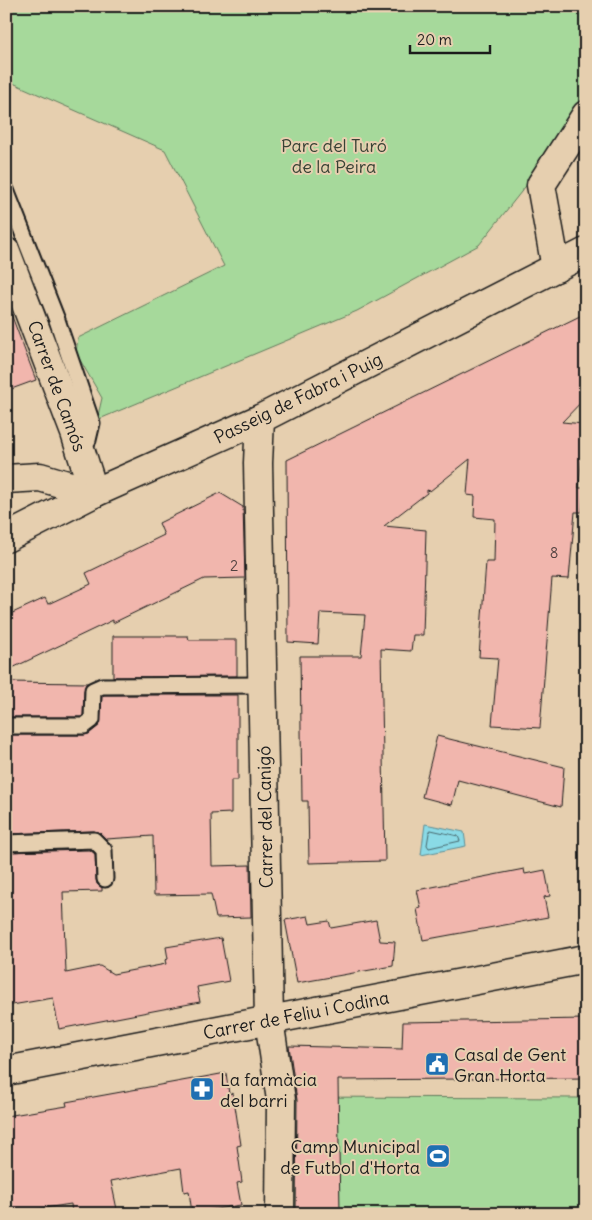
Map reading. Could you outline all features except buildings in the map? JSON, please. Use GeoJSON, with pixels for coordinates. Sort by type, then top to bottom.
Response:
{"type":"FeatureCollection","features":[{"type":"Feature","properties":{"kind":"street"},"geometry":{"type":"LineString","coordinates":[[556,268],[541,185],[586,115]]}},
{"type":"Feature","properties":{"kind":"street","name":"Carrer de Camós"},"geometry":{"type":"LineString","coordinates":[[6,252],[81,450],[94,494]]}},
{"type":"Feature","properties":{"kind":"street","name":"Passeig de Fabra i Puig"},"geometry":{"type":"LineString","coordinates":[[6,538],[94,494],[260,419],[586,252]]}},
{"type":"Feature","properties":{"kind":"street","name":"Carrer del Canigó"},"geometry":{"type":"LineString","coordinates":[[260,419],[258,463],[269,1020],[281,1100],[280,1214]]}},
{"type":"Feature","properties":{"kind":"street"},"geometry":{"type":"LineString","coordinates":[[6,479],[40,477],[94,494]]}},
{"type":"Feature","properties":{"kind":"street","name":"Carrer de Feliu i Codina"},"geometry":{"type":"LineString","coordinates":[[6,1071],[586,959]]}},
{"type":"Feature","properties":{"kind":"lane"},"geometry":{"type":"LineString","coordinates":[[6,190],[57,320],[92,423],[88,440],[81,450]]}},
{"type":"Feature","properties":{"kind":"lane"},"geometry":{"type":"LineString","coordinates":[[6,726],[84,726],[92,720],[93,690],[102,686],[263,685]]}},
{"type":"Feature","properties":{"kind":"lane"},"geometry":{"type":"LineString","coordinates":[[6,843],[94,840],[104,850],[105,879]]}},
{"type":"Feature","properties":{"kind":"green space","name":"Parc del Turó de la Peira"},"geometry":{"type":"Polygon","coordinates":[[[6,6],[586,6],[586,96],[548,158],[479,245],[357,311],[97,420],[102,398],[76,353],[78,338],[224,266],[165,150],[6,80],[6,6]]]}},
{"type":"Feature","properties":{"kind":"green space","name":"Camp Municipal de Futbol d'Horta"},"geometry":{"type":"Polygon","coordinates":[[[290,1097],[586,1098],[586,1214],[292,1214],[290,1097]]]}},
{"type":"Feature","properties":{"kind":"water"},"geometry":{"type":"Polygon","coordinates":[[[425,824],[464,832],[466,846],[421,855],[425,824]]]}},
{"type":"Feature","properties":{"kind":"place","name":"Casal de Gent Gran Horta"},"geometry":{"type":"Point","coordinates":[437,1064]}},
{"type":"Feature","properties":{"kind":"place","name":"La farmàcia del barri"},"geometry":{"type":"Point","coordinates":[202,1089]}},
{"type":"Feature","properties":{"kind":"place","name":"Camp Municipal de Futbol d'Horta"},"geometry":{"type":"Point","coordinates":[438,1156]}}]}
